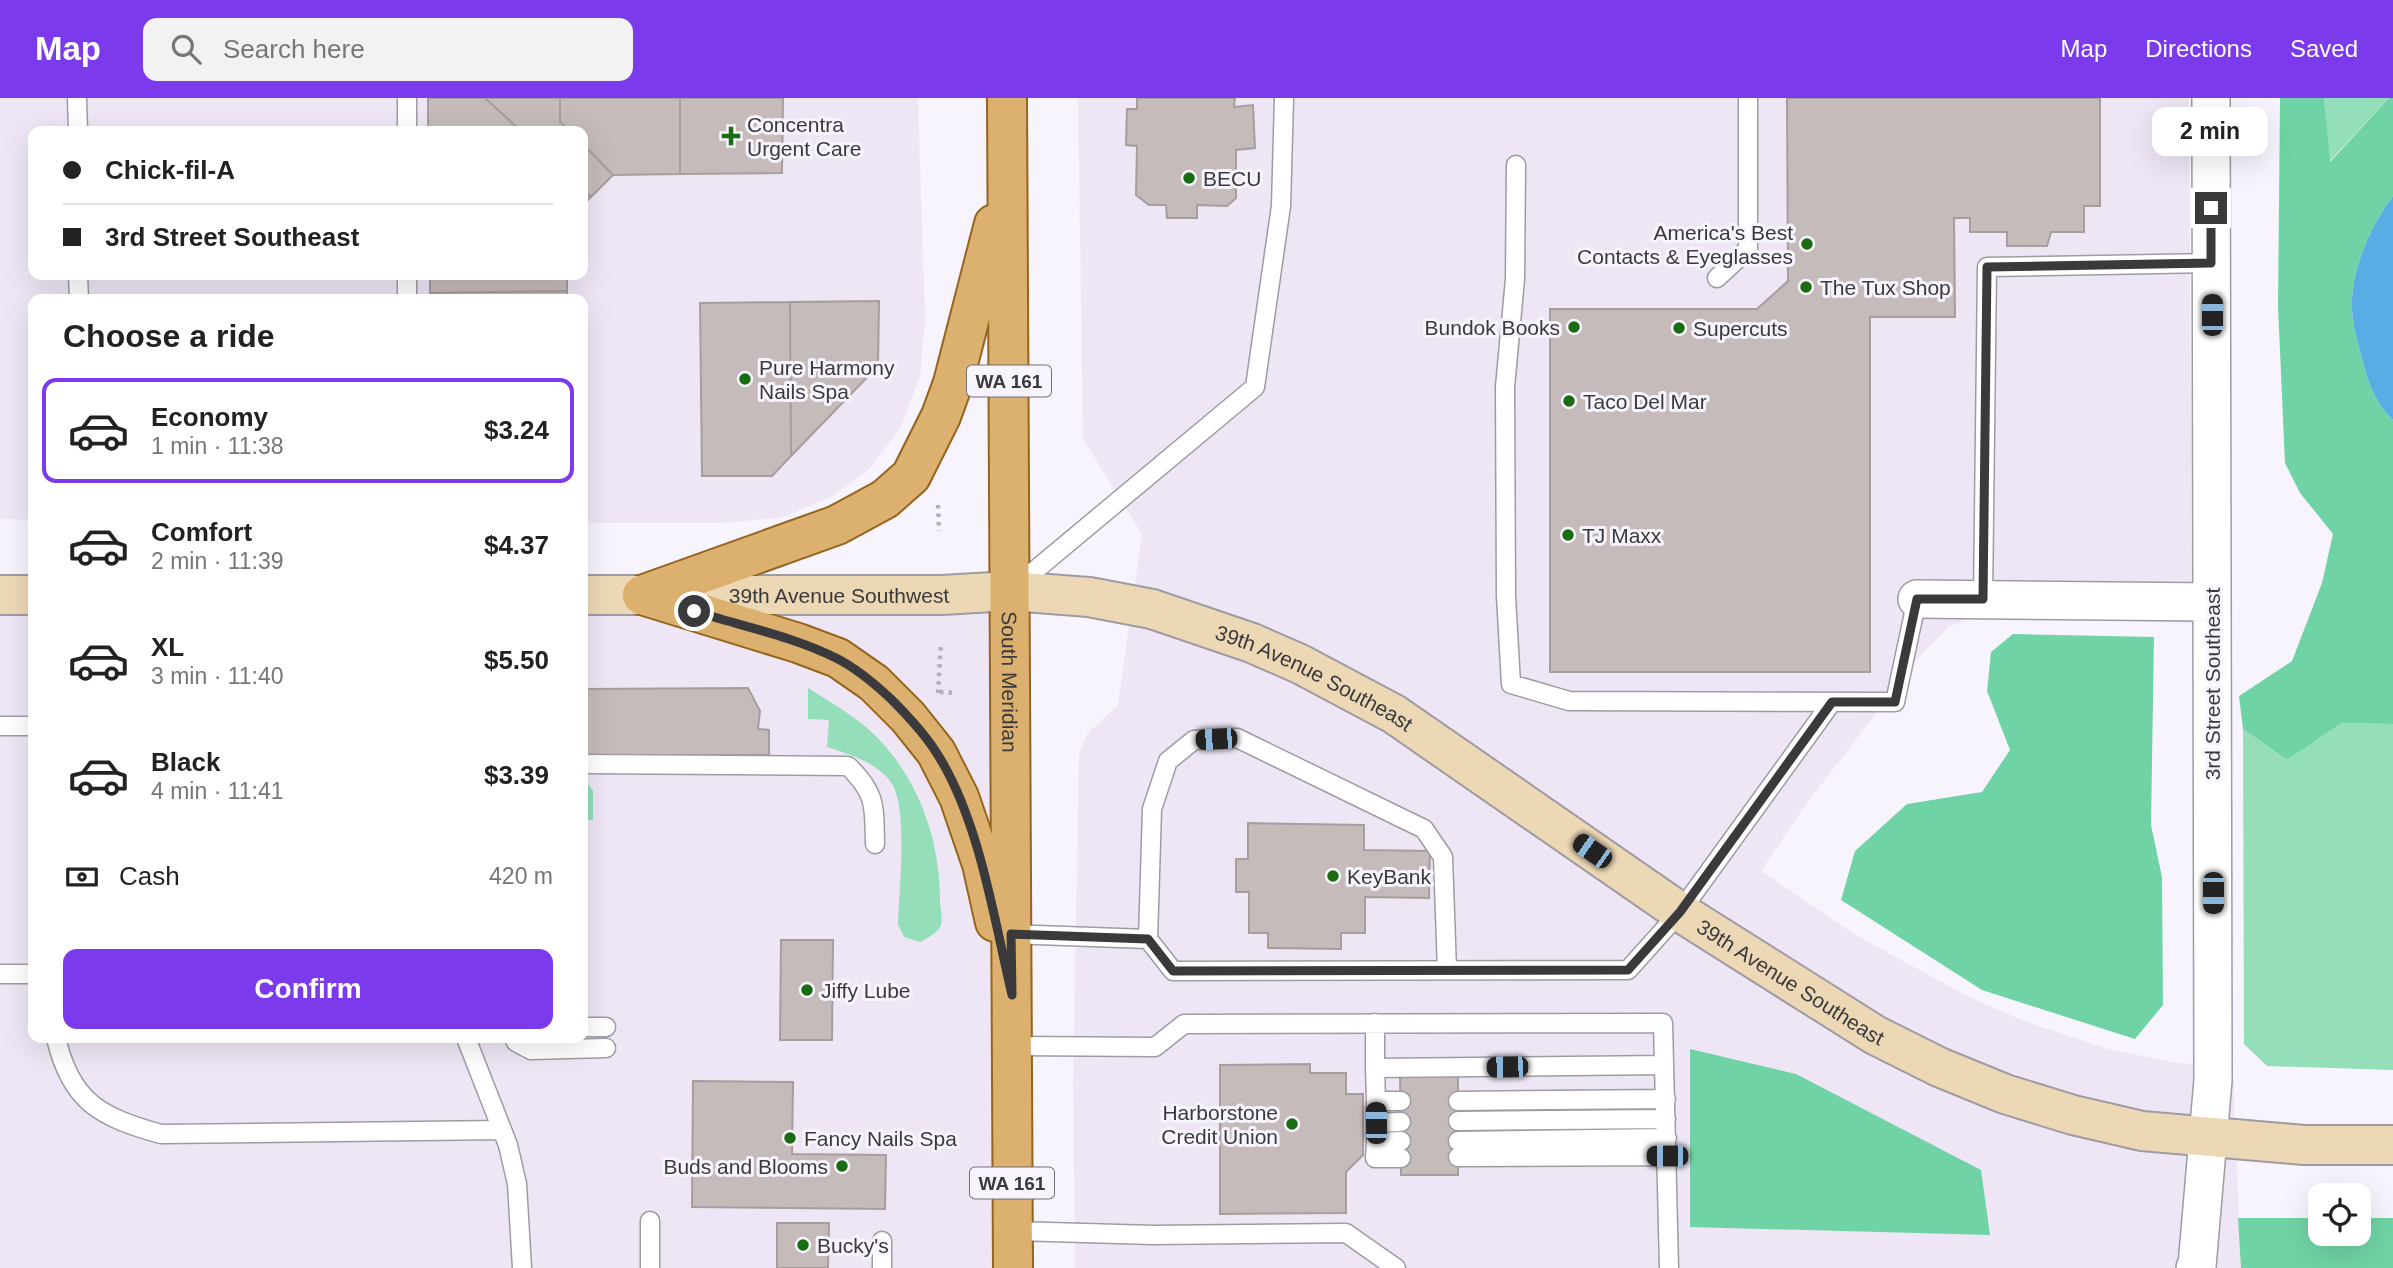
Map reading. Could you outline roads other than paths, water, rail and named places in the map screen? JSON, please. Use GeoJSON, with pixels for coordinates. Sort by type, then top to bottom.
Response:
{"type":"FeatureCollection","features":[{"type":"Feature","properties":{"kind":"main road","name":"South Meridian"},"geometry":{"type":"LineString","coordinates":[[1007,98],[1012,1250]]}},
{"type":"Feature","properties":{"kind":"main road"},"geometry":{"type":"LineString","coordinates":[[642,595],[837,524],[885,499],[911,475],[941,416],[953,383],[1007,172]]}},
{"type":"Feature","properties":{"kind":"main road","name":"39th Avenue Southwest"},"geometry":{"type":"LineString","coordinates":[[588,595],[942,595],[1010,592]]}},
{"type":"Feature","properties":{"kind":"main road","name":"39th Avenue Southeast"},"geometry":{"type":"LineString","coordinates":[[1010,592],[1089,597],[1152,609],[1252,643],[1348,688],[1405,721],[1680,912],[1875,1035],[1939,1067],[2005,1094],[2073,1115],[2142,1131],[2304,1144],[2393,1145]]}},
{"type":"Feature","properties":{"kind":"main road"},"geometry":{"type":"LineString","coordinates":[[0,595],[28,595]]}},
{"type":"Feature","properties":{"kind":"main road"},"geometry":{"type":"LineString","coordinates":[[642,595],[838,658],[874,683],[908,717],[936,752],[959,797],[982,864],[1012,995]]}},
{"type":"Feature","properties":{"kind":"street","name":"3rd Street Southeast"},"geometry":{"type":"LineString","coordinates":[[2195,1268],[2213,1080],[2211,98]]}},
{"type":"Feature","properties":{"kind":"street"},"geometry":{"type":"LineString","coordinates":[[1917,599],[2212,602]]}},
{"type":"Feature","properties":{"kind":"lane"},"geometry":{"type":"LineString","coordinates":[[77,98],[78,126]]}},
{"type":"Feature","properties":{"kind":"lane"},"geometry":{"type":"LineString","coordinates":[[407,98],[407,126]]}},
{"type":"Feature","properties":{"kind":"lane"},"geometry":{"type":"LineString","coordinates":[[1010,592],[1255,387],[1281,206],[1284,98]]}},
{"type":"Feature","properties":{"kind":"lane"},"geometry":{"type":"LineString","coordinates":[[1717,278],[1748,249],[1748,98]]}},
{"type":"Feature","properties":{"kind":"lane"},"geometry":{"type":"LineString","coordinates":[[1516,165],[1515,279],[1505,387],[1506,596],[1511,684],[1569,701],[1895,702],[1917,599]]}},
{"type":"Feature","properties":{"kind":"lane"},"geometry":{"type":"LineString","coordinates":[[1983,599],[1987,267],[2211,263]]}},
{"type":"Feature","properties":{"kind":"lane"},"geometry":{"type":"LineString","coordinates":[[1447,970],[1443,857],[1424,829],[1237,738],[1195,740],[1168,761],[1152,809],[1148,939],[1173,971],[1628,970],[1680,912],[1832,702]]}},
{"type":"Feature","properties":{"kind":"lane"},"geometry":{"type":"LineString","coordinates":[[0,726],[28,726]]}},
{"type":"Feature","properties":{"kind":"lane"},"geometry":{"type":"LineString","coordinates":[[588,764],[848,766],[861,778],[874,800],[875,844]]}},
{"type":"Feature","properties":{"kind":"lane"},"geometry":{"type":"LineString","coordinates":[[1011,934],[1148,939]]}},
{"type":"Feature","properties":{"kind":"lane"},"geometry":{"type":"LineString","coordinates":[[0,974],[28,974]]}},
{"type":"Feature","properties":{"kind":"lane"},"geometry":{"type":"LineString","coordinates":[[1375,1023],[1375,1158],[1401,1149]]}},
{"type":"Feature","properties":{"kind":"lane"},"geometry":{"type":"LineString","coordinates":[[1012,1046],[1155,1047],[1184,1024],[1664,1023],[1669,1268]]}},
{"type":"Feature","properties":{"kind":"lane"},"geometry":{"type":"LineString","coordinates":[[588,1027],[606,1027]]}},
{"type":"Feature","properties":{"kind":"lane"},"geometry":{"type":"LineString","coordinates":[[57,1043],[66,1072],[80,1095],[99,1110],[127,1125],[161,1134],[502,1130]]}},
{"type":"Feature","properties":{"kind":"lane"},"geometry":{"type":"LineString","coordinates":[[468,1043],[502,1130],[517,1184],[522,1268]]}},
{"type":"Feature","properties":{"kind":"lane"},"geometry":{"type":"LineString","coordinates":[[518,1043],[531,1051],[606,1048]]}},
{"type":"Feature","properties":{"kind":"lane"},"geometry":{"type":"LineString","coordinates":[[1375,1068],[1664,1065]]}},
{"type":"Feature","properties":{"kind":"lane"},"geometry":{"type":"LineString","coordinates":[[1458,1101],[1666,1099]]}},
{"type":"Feature","properties":{"kind":"lane"},"geometry":{"type":"LineString","coordinates":[[1376,1101],[1401,1101]]}},
{"type":"Feature","properties":{"kind":"lane"},"geometry":{"type":"LineString","coordinates":[[1458,1121],[1666,1119]]}},
{"type":"Feature","properties":{"kind":"lane"},"geometry":{"type":"LineString","coordinates":[[1376,1123],[1401,1122]]}},
{"type":"Feature","properties":{"kind":"lane"},"geometry":{"type":"LineString","coordinates":[[1667,1138],[1458,1149],[1667,1156]]}},
{"type":"Feature","properties":{"kind":"lane"},"geometry":{"type":"LineString","coordinates":[[650,1221],[650,1268]]}},
{"type":"Feature","properties":{"kind":"lane"},"geometry":{"type":"LineString","coordinates":[[1012,1250],[1153,1235],[1346,1233],[1396,1268]]}},
{"type":"Feature","properties":{"kind":"lane"},"geometry":{"type":"LineString","coordinates":[[882,1241],[882,1268]]}},
{"type":"Feature","properties":{"kind":"water"},"geometry":{"type":"Polygon","coordinates":[[[2393,196],[2393,420],[2381,407],[2364,368],[2352,311],[2352,296],[2358,265],[2369,235],[2393,196]]]}},
{"type":"Feature","properties":{"kind":"place","name":"Concentra Urgent Care"},"geometry":{"type":"Point","coordinates":[731,136]}},
{"type":"Feature","properties":{"kind":"place","name":"BECU"},"geometry":{"type":"Point","coordinates":[1189,178]}},
{"type":"Feature","properties":{"kind":"place","name":"America's Best Contacts & Eyeglasses"},"geometry":{"type":"Point","coordinates":[1807,244]}},
{"type":"Feature","properties":{"kind":"place","name":"The Tux Shop"},"geometry":{"type":"Point","coordinates":[1806,287]}},
{"type":"Feature","properties":{"kind":"place","name":"Bundok Books"},"geometry":{"type":"Point","coordinates":[1574,327]}},
{"type":"Feature","properties":{"kind":"place","name":"Supercuts"},"geometry":{"type":"Point","coordinates":[1679,328]}},
{"type":"Feature","properties":{"kind":"place","name":"Pure Harmony Nails Spa"},"geometry":{"type":"Point","coordinates":[745,379]}},
{"type":"Feature","properties":{"kind":"place","name":"Taco Del Mar"},"geometry":{"type":"Point","coordinates":[1569,401]}},
{"type":"Feature","properties":{"kind":"place","name":"TJ Maxx"},"geometry":{"type":"Point","coordinates":[1568,535]}},
{"type":"Feature","properties":{"kind":"place","name":"KeyBank"},"geometry":{"type":"Point","coordinates":[1333,876]}},
{"type":"Feature","properties":{"kind":"place","name":"Jiffy Lube"},"geometry":{"type":"Point","coordinates":[807,990]}},
{"type":"Feature","properties":{"kind":"place","name":"Harborstone Credit Union"},"geometry":{"type":"Point","coordinates":[1292,1124]}},
{"type":"Feature","properties":{"kind":"place","name":"Fancy Nails Spa"},"geometry":{"type":"Point","coordinates":[790,1138]}},
{"type":"Feature","properties":{"kind":"place","name":"Buds and Blooms"},"geometry":{"type":"Point","coordinates":[842,1166]}},
{"type":"Feature","properties":{"kind":"place","name":"Bucky's"},"geometry":{"type":"Point","coordinates":[803,1245]}}]}
